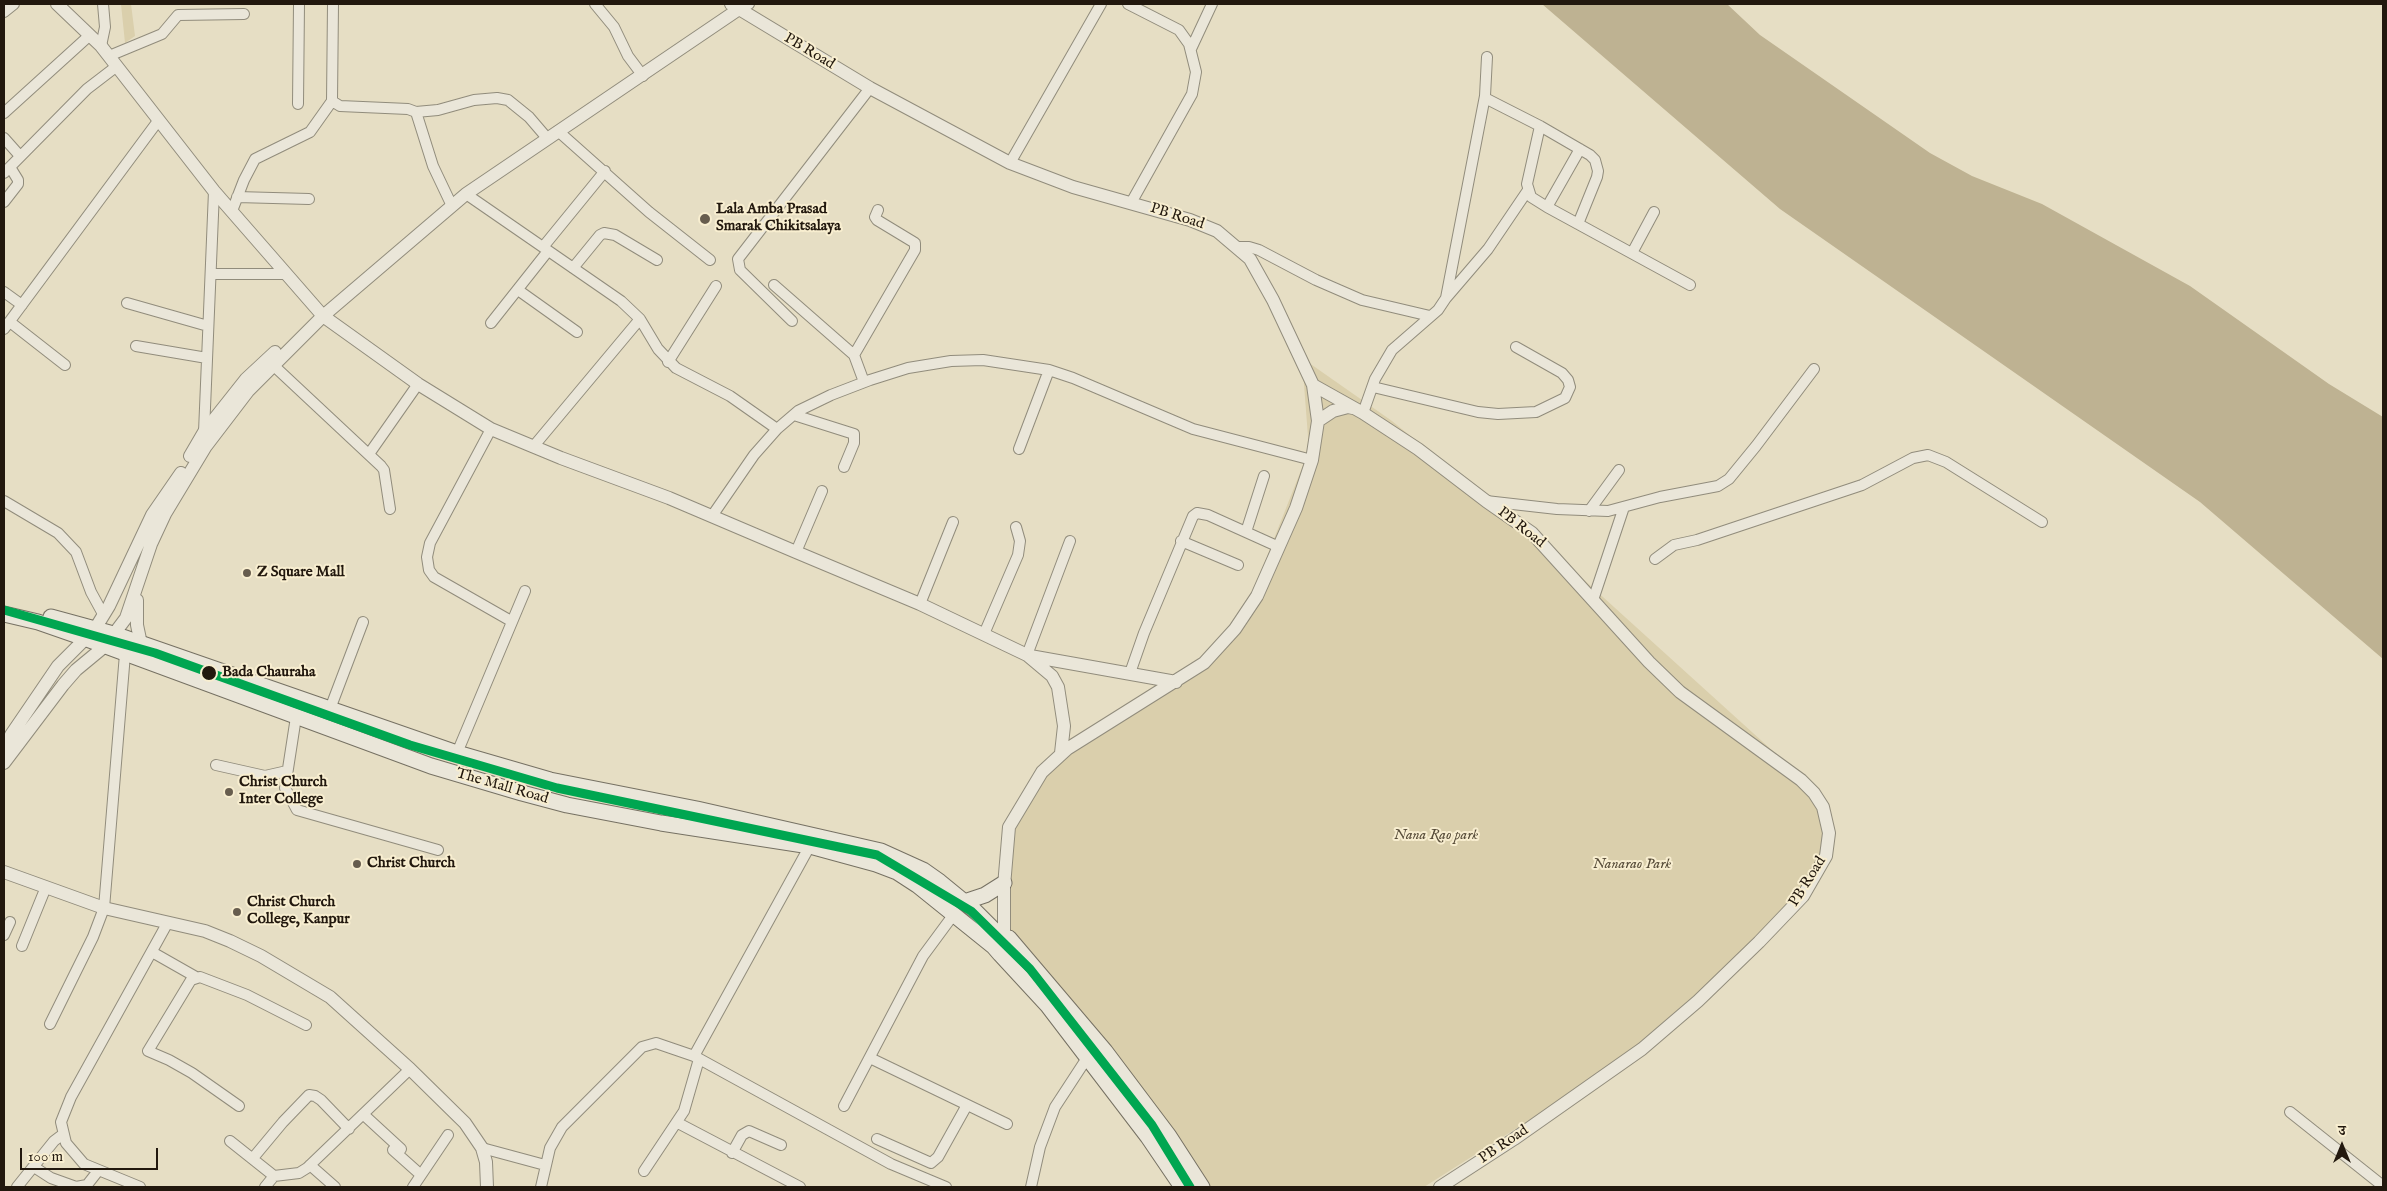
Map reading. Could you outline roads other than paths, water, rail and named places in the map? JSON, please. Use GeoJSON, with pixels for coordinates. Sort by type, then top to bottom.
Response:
{"type":"FeatureCollection","features":[{"type":"Feature","properties":{"kind":"main road","name":"The Mall Road"},"geometry":{"type":"LineString","coordinates":[[4,604],[110,640],[141,644],[457,753],[550,780],[813,840],[897,872],[954,914],[1002,943],[1148,1137],[1182,1187]]}},
{"type":"Feature","properties":{"kind":"main road","name":"The Mall Road"},"geometry":{"type":"LineString","coordinates":[[4,614],[90,634]]}},
{"type":"Feature","properties":{"kind":"main road","name":"The Mall Road"},"geometry":{"type":"LineString","coordinates":[[110,640],[125,654],[296,717],[431,766],[544,799],[661,823],[813,840],[881,851],[900,858],[929,874],[964,902],[1105,1051],[1169,1136],[1202,1187]]}},
{"type":"Feature","properties":{"kind":"main road"},"geometry":{"type":"LineString","coordinates":[[964,902],[985,895],[1004,883]]}},
{"type":"Feature","properties":{"kind":"street"},"geometry":{"type":"LineString","coordinates":[[4,12],[14,4]]}},
{"type":"Feature","properties":{"kind":"street"},"geometry":{"type":"LineString","coordinates":[[57,4],[109,56],[214,191],[320,312],[418,384],[491,429],[712,516],[920,604],[1028,656],[1052,676],[1058,687],[1064,726],[1061,753]]}},
{"type":"Feature","properties":{"kind":"street"},"geometry":{"type":"LineString","coordinates":[[103,4],[109,56]]}},
{"type":"Feature","properties":{"kind":"street"},"geometry":{"type":"LineString","coordinates":[[187,4],[187,15]]}},
{"type":"Feature","properties":{"kind":"street"},"geometry":{"type":"LineString","coordinates":[[298,104],[300,4]]}},
{"type":"Feature","properties":{"kind":"street"},"geometry":{"type":"LineString","coordinates":[[232,211],[255,159],[310,132],[332,101],[333,4]]}},
{"type":"Feature","properties":{"kind":"street"},"geometry":{"type":"LineString","coordinates":[[595,4],[614,27],[628,56],[643,76]]}},
{"type":"Feature","properties":{"kind":"street"},"geometry":{"type":"LineString","coordinates":[[1010,163],[1101,4]]}},
{"type":"Feature","properties":{"kind":"street"},"geometry":{"type":"LineString","coordinates":[[1128,4],[1179,30],[1191,49],[1196,72],[1192,94],[1131,203]]}},
{"type":"Feature","properties":{"kind":"street"},"geometry":{"type":"LineString","coordinates":[[1191,49],[1212,4]]}},
{"type":"Feature","properties":{"kind":"street"},"geometry":{"type":"LineString","coordinates":[[4,750],[11,735],[58,666],[90,634],[103,614],[152,515],[177,480],[204,432],[246,379],[309,320],[466,194],[553,134],[643,76],[740,6]]}},
{"type":"Feature","properties":{"kind":"street","name":"PB Road"},"geometry":{"type":"LineString","coordinates":[[740,6],[870,88],[1010,163],[1074,186],[1190,220],[1217,231],[1250,259],[1273,300],[1313,385],[1358,410],[1418,450],[1532,533],[1680,692],[1801,780],[1814,793],[1823,807],[1827,820],[1829,843],[1826,856],[1803,896],[1786,915],[1698,1001],[1642,1049],[1458,1181],[1440,1187]]}},
{"type":"Feature","properties":{"kind":"street"},"geometry":{"type":"LineString","coordinates":[[4,202],[18,184],[18,180],[7,170],[87,89],[109,56],[162,34],[178,15],[244,14]]}},
{"type":"Feature","properties":{"kind":"street"},"geometry":{"type":"LineString","coordinates":[[4,114],[90,35]]}},
{"type":"Feature","properties":{"kind":"street"},"geometry":{"type":"LineString","coordinates":[[1446,298],[1485,98],[1487,57]]}},
{"type":"Feature","properties":{"kind":"street"},"geometry":{"type":"LineString","coordinates":[[792,321],[740,270],[738,259],[870,88]]}},
{"type":"Feature","properties":{"kind":"street"},"geometry":{"type":"LineString","coordinates":[[332,101],[340,106],[408,109],[416,112],[438,110],[474,100],[497,98],[508,100],[605,171],[649,212],[710,260]]}},
{"type":"Feature","properties":{"kind":"street"},"geometry":{"type":"LineString","coordinates":[[1485,98],[1540,126],[1595,160],[1598,171],[1578,224]]}},
{"type":"Feature","properties":{"kind":"street"},"geometry":{"type":"LineString","coordinates":[[416,112],[433,166],[452,206]]}},
{"type":"Feature","properties":{"kind":"street"},"geometry":{"type":"LineString","coordinates":[[65,365],[7,325],[158,121]]}},
{"type":"Feature","properties":{"kind":"street"},"geometry":{"type":"LineString","coordinates":[[1540,126],[1528,184],[1528,190],[1532,197],[1546,207],[1690,285]]}},
{"type":"Feature","properties":{"kind":"street"},"geometry":{"type":"LineString","coordinates":[[4,138],[20,156]]}},
{"type":"Feature","properties":{"kind":"street"},"geometry":{"type":"LineString","coordinates":[[1546,207],[1580,149]]}},
{"type":"Feature","properties":{"kind":"street"},"geometry":{"type":"LineString","coordinates":[[491,324],[518,290],[545,249],[605,171]]}},
{"type":"Feature","properties":{"kind":"street"},"geometry":{"type":"LineString","coordinates":[[1318,421],[1333,410],[1358,410],[1373,388],[1381,366],[1392,350],[1442,305],[1488,249],[1528,190]]}},
{"type":"Feature","properties":{"kind":"street"},"geometry":{"type":"LineString","coordinates":[[204,432],[214,191]]}},
{"type":"Feature","properties":{"kind":"street"},"geometry":{"type":"LineString","coordinates":[[466,194],[621,301],[640,319],[668,362],[687,376],[730,396],[776,428]]}},
{"type":"Feature","properties":{"kind":"street"},"geometry":{"type":"LineString","coordinates":[[237,197],[309,199]]}},
{"type":"Feature","properties":{"kind":"street"},"geometry":{"type":"LineString","coordinates":[[854,355],[915,250],[916,243],[910,238],[876,220],[875,217],[878,210]]}},
{"type":"Feature","properties":{"kind":"street"},"geometry":{"type":"LineString","coordinates":[[1632,253],[1654,212]]}},
{"type":"Feature","properties":{"kind":"street"},"geometry":{"type":"LineString","coordinates":[[573,268],[600,235],[604,233],[615,235],[657,260]]}},
{"type":"Feature","properties":{"kind":"street"},"geometry":{"type":"LineString","coordinates":[[1238,247],[1250,247],[1259,250],[1316,280],[1362,300],[1430,316]]}},
{"type":"Feature","properties":{"kind":"street"},"geometry":{"type":"LineString","coordinates":[[211,274],[286,274]]}},
{"type":"Feature","properties":{"kind":"street"},"geometry":{"type":"LineString","coordinates":[[668,362],[716,286]]}},
{"type":"Feature","properties":{"kind":"street"},"geometry":{"type":"LineString","coordinates":[[774,286],[854,355],[864,382]]}},
{"type":"Feature","properties":{"kind":"street"},"geometry":{"type":"LineString","coordinates":[[518,290],[577,332]]}},
{"type":"Feature","properties":{"kind":"street"},"geometry":{"type":"LineString","coordinates":[[4,292],[22,306]]}},
{"type":"Feature","properties":{"kind":"street"},"geometry":{"type":"LineString","coordinates":[[127,304],[208,326]]}},
{"type":"Feature","properties":{"kind":"street"},"geometry":{"type":"LineString","coordinates":[[4,763],[63,685],[76,670],[110,640],[130,609],[151,544],[187,476],[206,446],[248,391],[273,366],[320,312]]}},
{"type":"Feature","properties":{"kind":"street"},"geometry":{"type":"LineString","coordinates":[[533,447],[640,319]]}},
{"type":"Feature","properties":{"kind":"street"},"geometry":{"type":"LineString","coordinates":[[136,346],[207,358]]}},
{"type":"Feature","properties":{"kind":"street"},"geometry":{"type":"LineString","coordinates":[[1373,388],[1478,412],[1498,414],[1536,412],[1565,398],[1570,387],[1568,380],[1562,373],[1516,347]]}},
{"type":"Feature","properties":{"kind":"street"},"geometry":{"type":"LineString","coordinates":[[712,516],[754,455],[776,428],[794,415],[830,395],[864,382],[908,368],[951,361],[983,360],[1049,370],[1073,378],[1193,429],[1312,460]]}},
{"type":"Feature","properties":{"kind":"street"},"geometry":{"type":"LineString","coordinates":[[273,366],[384,470],[390,509]]}},
{"type":"Feature","properties":{"kind":"street"},"geometry":{"type":"LineString","coordinates":[[1486,501],[1589,512],[1624,507],[1660,497],[1711,489],[1729,479],[1814,369]]}},
{"type":"Feature","properties":{"kind":"street"},"geometry":{"type":"LineString","coordinates":[[1019,449],[1049,370]]}},
{"type":"Feature","properties":{"kind":"street"},"geometry":{"type":"LineString","coordinates":[[369,454],[418,384]]}},
{"type":"Feature","properties":{"kind":"street"},"geometry":{"type":"LineString","coordinates":[[1002,943],[1004,883],[1011,821],[1042,772],[1061,753],[1176,682],[1212,655],[1235,630],[1257,596],[1279,547],[1312,460],[1318,421],[1313,385]]}},
{"type":"Feature","properties":{"kind":"street"},"geometry":{"type":"LineString","coordinates":[[794,415],[854,434],[854,443],[844,467]]}},
{"type":"Feature","properties":{"kind":"street"},"geometry":{"type":"LineString","coordinates":[[491,429],[430,543],[427,557],[429,570],[434,577],[510,621]]}},
{"type":"Feature","properties":{"kind":"street"},"geometry":{"type":"LineString","coordinates":[[1655,559],[1674,545],[1862,485],[1913,458],[1928,455],[1946,462],[2042,522]]}},
{"type":"Feature","properties":{"kind":"street"},"geometry":{"type":"LineString","coordinates":[[1589,512],[1619,470]]}},
{"type":"Feature","properties":{"kind":"street"},"geometry":{"type":"LineString","coordinates":[[1246,532],[1264,476]]}},
{"type":"Feature","properties":{"kind":"street"},"geometry":{"type":"LineString","coordinates":[[796,552],[822,490]]}},
{"type":"Feature","properties":{"kind":"street"},"geometry":{"type":"LineString","coordinates":[[4,501],[58,533],[76,552],[91,592],[103,614]]}},
{"type":"Feature","properties":{"kind":"street"},"geometry":{"type":"LineString","coordinates":[[1593,600],[1624,507]]}},
{"type":"Feature","properties":{"kind":"street"},"geometry":{"type":"LineString","coordinates":[[1130,673],[1189,521],[1197,513],[1208,515],[1279,547]]}},
{"type":"Feature","properties":{"kind":"street"},"geometry":{"type":"LineString","coordinates":[[920,604],[952,522]]}},
{"type":"Feature","properties":{"kind":"street"},"geometry":{"type":"LineString","coordinates":[[984,634],[1018,555],[1020,541],[1016,528]]}},
{"type":"Feature","properties":{"kind":"street"},"geometry":{"type":"LineString","coordinates":[[1028,656],[1070,541]]}},
{"type":"Feature","properties":{"kind":"street"},"geometry":{"type":"LineString","coordinates":[[1181,541],[1238,566]]}},
{"type":"Feature","properties":{"kind":"street"},"geometry":{"type":"LineString","coordinates":[[137,587],[138,625],[141,644]]}},
{"type":"Feature","properties":{"kind":"street"},"geometry":{"type":"LineString","coordinates":[[457,753],[524,591]]}},
{"type":"Feature","properties":{"kind":"street"},"geometry":{"type":"LineString","coordinates":[[330,709],[362,622]]}},
{"type":"Feature","properties":{"kind":"street"},"geometry":{"type":"LineString","coordinates":[[50,1024],[104,908],[125,654]]}},
{"type":"Feature","properties":{"kind":"street"},"geometry":{"type":"LineString","coordinates":[[1028,656],[1176,682]]}},
{"type":"Feature","properties":{"kind":"street"},"geometry":{"type":"LineString","coordinates":[[296,717],[285,788],[297,810],[438,850]]}},
{"type":"Feature","properties":{"kind":"street"},"geometry":{"type":"LineString","coordinates":[[216,765],[265,776],[287,772]]}},
{"type":"Feature","properties":{"kind":"street"},"geometry":{"type":"LineString","coordinates":[[544,799],[550,780]]}},
{"type":"Feature","properties":{"kind":"street"},"geometry":{"type":"LineString","coordinates":[[644,1172],[678,1123],[687,1102],[696,1058],[813,840]]}},
{"type":"Feature","properties":{"kind":"street"},"geometry":{"type":"LineString","coordinates":[[4,872],[104,908],[168,922],[230,941],[261,956],[330,997],[410,1069],[465,1123],[482,1148],[486,1162],[487,1187]]}},
{"type":"Feature","properties":{"kind":"street"},"geometry":{"type":"LineString","coordinates":[[22,946],[46,888]]}},
{"type":"Feature","properties":{"kind":"street"},"geometry":{"type":"LineString","coordinates":[[844,1106],[923,956],[954,914]]}},
{"type":"Feature","properties":{"kind":"street"},"geometry":{"type":"LineString","coordinates":[[4,935],[10,922]]}},
{"type":"Feature","properties":{"kind":"street"},"geometry":{"type":"LineString","coordinates":[[140,1187],[98,1171],[80,1159],[62,1135],[60,1122],[71,1097],[168,922]]}},
{"type":"Feature","properties":{"kind":"street"},"geometry":{"type":"LineString","coordinates":[[152,952],[196,977],[206,979],[257,999],[306,1025]]}},
{"type":"Feature","properties":{"kind":"street"},"geometry":{"type":"LineString","coordinates":[[196,977],[187,986],[148,1051],[192,1073],[239,1106]]}},
{"type":"Feature","properties":{"kind":"street"},"geometry":{"type":"LineString","coordinates":[[541,1187],[550,1148],[562,1127],[642,1047],[648,1044],[662,1043],[696,1058],[891,1164],[946,1187]]}},
{"type":"Feature","properties":{"kind":"street"},"geometry":{"type":"LineString","coordinates":[[870,1058],[1007,1124]]}},
{"type":"Feature","properties":{"kind":"street"},"geometry":{"type":"LineString","coordinates":[[1031,1187],[1040,1147],[1054,1107],[1087,1058]]}},
{"type":"Feature","properties":{"kind":"street"},"geometry":{"type":"LineString","coordinates":[[265,1187],[274,1176],[299,1172],[310,1165],[410,1069]]}},
{"type":"Feature","properties":{"kind":"street"},"geometry":{"type":"LineString","coordinates":[[253,1158],[282,1122],[309,1095],[321,1100],[349,1129]]}},
{"type":"Feature","properties":{"kind":"street"},"geometry":{"type":"LineString","coordinates":[[876,1139],[931,1163],[938,1157],[967,1105]]}},
{"type":"Feature","properties":{"kind":"street"},"geometry":{"type":"LineString","coordinates":[[2290,1112],[2383,1186]]}},
{"type":"Feature","properties":{"kind":"street"},"geometry":{"type":"LineString","coordinates":[[364,1115],[422,1175]]}},
{"type":"Feature","properties":{"kind":"street"},"geometry":{"type":"LineString","coordinates":[[678,1123],[789,1185],[800,1187]]}},
{"type":"Feature","properties":{"kind":"street"},"geometry":{"type":"LineString","coordinates":[[732,1153],[742,1135],[749,1131],[781,1145]]}},
{"type":"Feature","properties":{"kind":"street"},"geometry":{"type":"LineString","coordinates":[[18,1187],[54,1141],[62,1135]]}},
{"type":"Feature","properties":{"kind":"street"},"geometry":{"type":"LineString","coordinates":[[413,1187],[448,1135]]}},
{"type":"Feature","properties":{"kind":"street"},"geometry":{"type":"LineString","coordinates":[[230,1141],[274,1176]]}},
{"type":"Feature","properties":{"kind":"street"},"geometry":{"type":"LineString","coordinates":[[482,1148],[545,1165]]}},
{"type":"Feature","properties":{"kind":"street"},"geometry":{"type":"LineString","coordinates":[[310,1165],[328,1185]]}},
{"type":"Feature","properties":{"kind":"street"},"geometry":{"type":"LineString","coordinates":[[34,1167],[51,1178],[76,1187],[83,1187],[98,1171]]}},
{"type":"Feature","properties":{"kind":"place","name":"Lala Amba Prasad Smarak Chikitsalaya"},"geometry":{"type":"Point","coordinates":[705,219]}},
{"type":"Feature","properties":{"kind":"place","name":"Z Square Mall"},"geometry":{"type":"Point","coordinates":[247,573]}},
{"type":"Feature","properties":{"kind":"place","name":"Bada Chauraha"},"geometry":{"type":"Point","coordinates":[209,673]}},
{"type":"Feature","properties":{"kind":"place","name":"Christ Church Inter College"},"geometry":{"type":"Point","coordinates":[229,792]}},
{"type":"Feature","properties":{"kind":"place","name":"Christ Church"},"geometry":{"type":"Point","coordinates":[357,864]}},
{"type":"Feature","properties":{"kind":"place","name":"Christ Church College, Kanpur"},"geometry":{"type":"Point","coordinates":[237,912]}},
{"type":"Feature","properties":{"kind":"park label","name":"Nana Rao park"},"geometry":{"type":"Point","coordinates":[1436,836]}},
{"type":"Feature","properties":{"kind":"park label","name":"Nanarao Park"},"geometry":{"type":"Point","coordinates":[1632,865]}}]}
